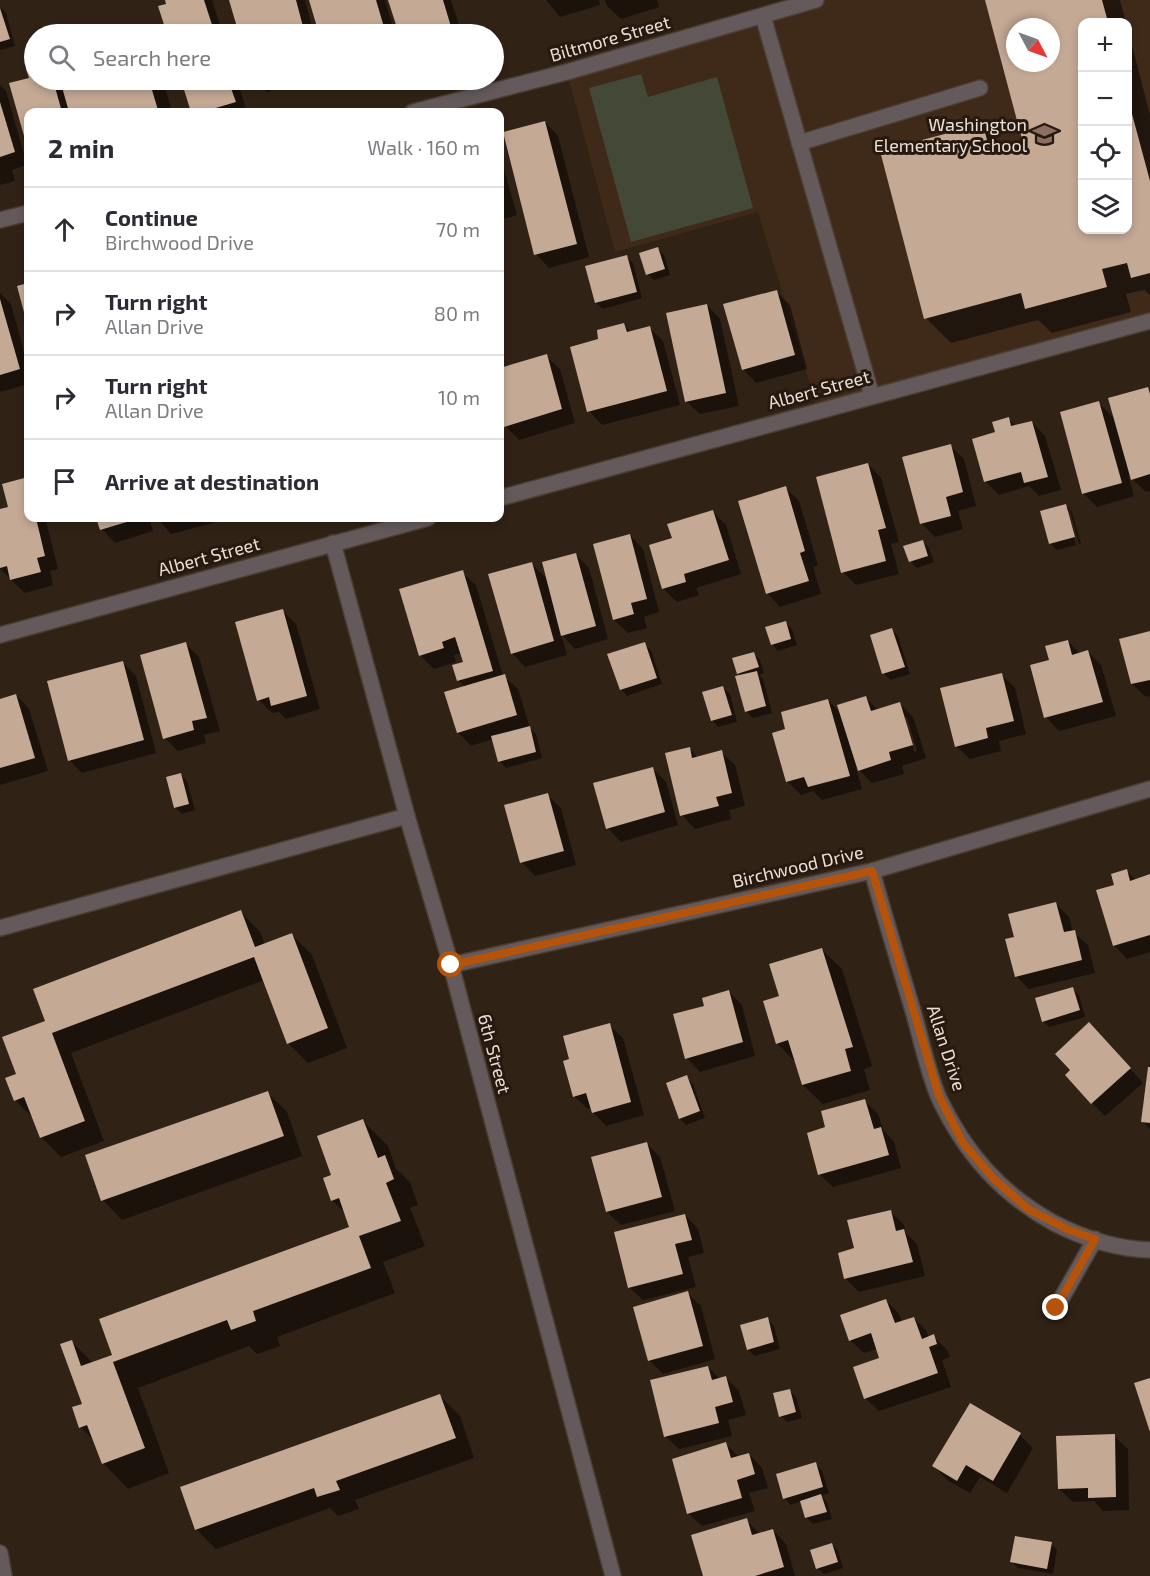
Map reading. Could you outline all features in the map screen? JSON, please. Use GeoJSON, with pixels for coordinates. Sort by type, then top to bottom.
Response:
{"type":"FeatureCollection","features":[{"type":"Feature","properties":{"kind":"street","name":"Biltmore Street"},"geometry":{"type":"LineString","coordinates":[[504,88],[816,0]]}},
{"type":"Feature","properties":{"kind":"street"},"geometry":{"type":"LineString","coordinates":[[763,15],[872,396]]}},
{"type":"Feature","properties":{"kind":"street"},"geometry":{"type":"LineString","coordinates":[[799,143],[980,88]]}},
{"type":"Feature","properties":{"kind":"street","name":"Biltmore Street"},"geometry":{"type":"LineString","coordinates":[[428,108],[498,90]]}},
{"type":"Feature","properties":{"kind":"street"},"geometry":{"type":"LineString","coordinates":[[0,220],[24,214]]}},
{"type":"Feature","properties":{"kind":"street","name":"Albert Street"},"geometry":{"type":"LineString","coordinates":[[504,497],[1150,321]]}},
{"type":"Feature","properties":{"kind":"street","name":"Albert Street"},"geometry":{"type":"LineString","coordinates":[[0,635],[413,522]]}},
{"type":"Feature","properties":{"kind":"street","name":"6th Street"},"geometry":{"type":"LineString","coordinates":[[333,543],[407,816],[451,965],[613,1576]]}},
{"type":"Feature","properties":{"kind":"street","name":"Birchwood Drive"},"geometry":{"type":"LineString","coordinates":[[451,965],[872,871],[1150,789]]}},
{"type":"Feature","properties":{"kind":"street"},"geometry":{"type":"LineString","coordinates":[[0,928],[407,816]]}},
{"type":"Feature","properties":{"kind":"street","name":"Allan Drive"},"geometry":{"type":"LineString","coordinates":[[872,871],[939,1096],[963,1143],[994,1179],[1028,1209],[1069,1230],[1095,1239],[1114,1245],[1150,1250]]}},
{"type":"Feature","properties":{"kind":"street"},"geometry":{"type":"LineString","coordinates":[[1056,1308],[1095,1239]]}},
{"type":"Feature","properties":{"kind":"street"},"geometry":{"type":"LineString","coordinates":[[0,1553],[4,1576]]}},
{"type":"Feature","properties":{"kind":"shaded area"},"geometry":{"type":"Polygon","coordinates":[[[816,0],[1150,0],[1150,321],[818,411],[758,212],[615,252],[567,72],[816,0]]]}},
{"type":"Feature","properties":{"kind":"green space"},"geometry":{"type":"Polygon","coordinates":[[[641,74],[648,97],[717,77],[753,208],[631,242],[589,88],[641,74]]]}},
{"type":"Feature","properties":{"kind":"building"},"geometry":{"type":"Polygon","coordinates":[[[165,0],[204,0],[212,24],[164,24],[158,6],[166,4],[165,0]]]}},
{"type":"Feature","properties":{"kind":"building"},"geometry":{"type":"Polygon","coordinates":[[[229,0],[296,0],[302,24],[236,24],[229,0]]]}},
{"type":"Feature","properties":{"kind":"building"},"geometry":{"type":"Polygon","coordinates":[[[309,0],[376,0],[383,24],[316,24],[309,0]]]}},
{"type":"Feature","properties":{"kind":"building"},"geometry":{"type":"Polygon","coordinates":[[[388,0],[443,0],[450,24],[396,24],[388,0]]]}},
{"type":"Feature","properties":{"kind":"building"},"geometry":{"type":"Polygon","coordinates":[[[985,0],[1102,0],[1107,18],[1078,18],[1078,234],[1132,234],[1132,114],[1150,181],[1150,273],[1131,278],[1127,263],[1102,269],[1107,287],[1025,309],[1021,293],[924,319],[880,151],[983,124],[990,152],[1023,143],[985,0]]]}},
{"type":"Feature","properties":{"kind":"building"},"geometry":{"type":"Polygon","coordinates":[[[0,8],[10,39],[0,42],[0,8]]]}},
{"type":"Feature","properties":{"kind":"building"},"geometry":{"type":"Polygon","coordinates":[[[24,79],[24,90],[56,90],[61,108],[24,108],[24,136],[9,83],[24,79]]]}},
{"type":"Feature","properties":{"kind":"building"},"geometry":{"type":"Polygon","coordinates":[[[63,90],[152,90],[157,108],[68,108],[63,90]]]}},
{"type":"Feature","properties":{"kind":"building"},"geometry":{"type":"Polygon","coordinates":[[[184,90],[232,90],[236,102],[216,108],[190,108],[184,90]]]}},
{"type":"Feature","properties":{"kind":"building"},"geometry":{"type":"Polygon","coordinates":[[[0,102],[15,152],[0,157],[0,102]]]}},
{"type":"Feature","properties":{"kind":"building"},"geometry":{"type":"Polygon","coordinates":[[[545,121],[577,244],[534,255],[504,132],[545,121]]]}},
{"type":"Feature","properties":{"kind":"building"},"geometry":{"type":"Polygon","coordinates":[[[658,247],[665,269],[646,275],[639,253],[658,247]]]}},
{"type":"Feature","properties":{"kind":"building"},"geometry":{"type":"Polygon","coordinates":[[[627,255],[637,292],[595,303],[585,266],[627,255]]]}},
{"type":"Feature","properties":{"kind":"building"},"geometry":{"type":"Polygon","coordinates":[[[24,284],[24,312],[17,286],[24,284]]]}},
{"type":"Feature","properties":{"kind":"building"},"geometry":{"type":"Polygon","coordinates":[[[777,290],[795,355],[742,370],[723,304],[777,290]]]}},
{"type":"Feature","properties":{"kind":"building"},"geometry":{"type":"Polygon","coordinates":[[[0,299],[20,369],[0,375],[0,299]]]}},
{"type":"Feature","properties":{"kind":"building"},"geometry":{"type":"Polygon","coordinates":[[[707,304],[726,393],[685,402],[666,313],[707,304]]]}},
{"type":"Feature","properties":{"kind":"building"},"geometry":{"type":"Polygon","coordinates":[[[624,323],[627,332],[650,326],[667,391],[587,412],[570,347],[598,339],[597,330],[624,323]]]}},
{"type":"Feature","properties":{"kind":"building"},"geometry":{"type":"Polygon","coordinates":[[[547,354],[562,409],[504,427],[504,367],[547,354]]]}},
{"type":"Feature","properties":{"kind":"building"},"geometry":{"type":"Polygon","coordinates":[[[1148,387],[1150,394],[1150,474],[1131,480],[1108,398],[1148,387]]]}},
{"type":"Feature","properties":{"kind":"building"},"geometry":{"type":"Polygon","coordinates":[[[1099,401],[1122,483],[1082,494],[1060,412],[1099,401]]]}},
{"type":"Feature","properties":{"kind":"building"},"geometry":{"type":"Polygon","coordinates":[[[1009,417],[1011,426],[1032,421],[1048,477],[1024,483],[1021,472],[984,482],[972,439],[995,432],[992,422],[1009,417]]]}},
{"type":"Feature","properties":{"kind":"building"},"geometry":{"type":"Polygon","coordinates":[[[951,444],[963,492],[946,497],[951,516],[920,524],[902,457],[951,444]]]}},
{"type":"Feature","properties":{"kind":"building"},"geometry":{"type":"Polygon","coordinates":[[[868,463],[886,528],[878,530],[886,561],[841,573],[816,477],[868,463]]]}},
{"type":"Feature","properties":{"kind":"building"},"geometry":{"type":"Polygon","coordinates":[[[24,478],[24,522],[37,522],[45,556],[37,558],[41,572],[10,580],[7,566],[0,568],[0,509],[8,507],[2,484],[24,478]]]}},
{"type":"Feature","properties":{"kind":"building"},"geometry":{"type":"Polygon","coordinates":[[[786,486],[805,551],[800,553],[809,581],[766,594],[738,501],[786,486]]]}},
{"type":"Feature","properties":{"kind":"building"},"geometry":{"type":"Polygon","coordinates":[[[1066,504],[1075,537],[1049,544],[1040,511],[1066,504]]]}},
{"type":"Feature","properties":{"kind":"building"},"geometry":{"type":"Polygon","coordinates":[[[713,510],[729,560],[684,574],[686,582],[662,589],[649,545],[672,538],[667,524],[713,510]]]}},
{"type":"Feature","properties":{"kind":"building"},"geometry":{"type":"Polygon","coordinates":[[[97,522],[127,522],[100,530],[97,522]]]}},
{"type":"Feature","properties":{"kind":"building"},"geometry":{"type":"Polygon","coordinates":[[[630,534],[647,599],[631,603],[634,614],[613,620],[593,544],[630,534]]]}},
{"type":"Feature","properties":{"kind":"building"},"geometry":{"type":"Polygon","coordinates":[[[923,540],[928,556],[909,562],[903,546],[923,540]]]}},
{"type":"Feature","properties":{"kind":"building"},"geometry":{"type":"Polygon","coordinates":[[[576,553],[596,626],[561,636],[542,562],[576,553]]]}},
{"type":"Feature","properties":{"kind":"building"},"geometry":{"type":"Polygon","coordinates":[[[532,562],[554,641],[511,654],[488,574],[532,562]]]}},
{"type":"Feature","properties":{"kind":"building"},"geometry":{"type":"Polygon","coordinates":[[[463,570],[493,671],[457,681],[452,665],[463,662],[455,637],[442,642],[444,648],[419,656],[399,589],[463,570]]]}},
{"type":"Feature","properties":{"kind":"building"},"geometry":{"type":"Polygon","coordinates":[[[283,609],[307,696],[271,706],[269,697],[257,701],[235,622],[283,609]]]}},
{"type":"Feature","properties":{"kind":"building"},"geometry":{"type":"Polygon","coordinates":[[[786,621],[791,639],[771,645],[765,627],[786,621]]]}},
{"type":"Feature","properties":{"kind":"building"},"geometry":{"type":"Polygon","coordinates":[[[892,628],[905,667],[882,674],[870,635],[892,628]]]}},
{"type":"Feature","properties":{"kind":"building"},"geometry":{"type":"Polygon","coordinates":[[[1150,631],[1150,680],[1131,684],[1119,639],[1150,631]]]}},
{"type":"Feature","properties":{"kind":"building"},"geometry":{"type":"Polygon","coordinates":[[[1068,640],[1072,655],[1088,650],[1103,702],[1044,718],[1030,665],[1049,660],[1045,646],[1068,640]]]}},
{"type":"Feature","properties":{"kind":"building"},"geometry":{"type":"Polygon","coordinates":[[[186,642],[207,718],[192,721],[194,730],[163,739],[140,655],[186,642]]]}},
{"type":"Feature","properties":{"kind":"building"},"geometry":{"type":"Polygon","coordinates":[[[645,642],[657,678],[620,690],[607,654],[645,642]]]}},
{"type":"Feature","properties":{"kind":"building"},"geometry":{"type":"Polygon","coordinates":[[[754,652],[759,667],[737,674],[732,658],[754,652]]]}},
{"type":"Feature","properties":{"kind":"building"},"geometry":{"type":"Polygon","coordinates":[[[123,661],[144,740],[68,761],[47,681],[123,661]]]}},
{"type":"Feature","properties":{"kind":"building"},"geometry":{"type":"Polygon","coordinates":[[[757,671],[766,706],[745,712],[735,676],[757,671]]]}},
{"type":"Feature","properties":{"kind":"building"},"geometry":{"type":"Polygon","coordinates":[[[1002,673],[1014,721],[986,728],[988,738],[955,747],[940,688],[1002,673]]]}},
{"type":"Feature","properties":{"kind":"building"},"geometry":{"type":"Polygon","coordinates":[[[505,674],[517,715],[457,733],[444,692],[505,674]]]}},
{"type":"Feature","properties":{"kind":"building"},"geometry":{"type":"Polygon","coordinates":[[[723,686],[732,715],[711,721],[702,692],[723,686]]]}},
{"type":"Feature","properties":{"kind":"building"},"geometry":{"type":"Polygon","coordinates":[[[16,694],[35,758],[0,768],[0,699],[16,694]]]}},
{"type":"Feature","properties":{"kind":"building"},"geometry":{"type":"Polygon","coordinates":[[[866,696],[871,711],[900,702],[913,745],[889,752],[891,760],[858,771],[837,705],[866,696]]]}},
{"type":"Feature","properties":{"kind":"building"},"geometry":{"type":"Polygon","coordinates":[[[828,699],[850,776],[808,787],[804,777],[786,782],[772,733],[785,729],[781,712],[828,699]]]}},
{"type":"Feature","properties":{"kind":"building"},"geometry":{"type":"Polygon","coordinates":[[[530,726],[536,752],[498,762],[491,736],[530,726]]]}},
{"type":"Feature","properties":{"kind":"building"},"geometry":{"type":"Polygon","coordinates":[[[690,747],[692,758],[722,750],[732,793],[716,797],[719,806],[680,816],[665,753],[690,747]]]}},
{"type":"Feature","properties":{"kind":"building"},"geometry":{"type":"Polygon","coordinates":[[[653,767],[665,812],[606,829],[593,783],[653,767]]]}},
{"type":"Feature","properties":{"kind":"building"},"geometry":{"type":"Polygon","coordinates":[[[181,773],[189,804],[174,808],[166,777],[181,773]]]}},
{"type":"Feature","properties":{"kind":"building"},"geometry":{"type":"Polygon","coordinates":[[[548,793],[564,851],[520,863],[504,805],[548,793]]]}},
{"type":"Feature","properties":{"kind":"building"},"geometry":{"type":"Polygon","coordinates":[[[1127,869],[1130,881],[1150,874],[1150,935],[1113,946],[1096,890],[1114,885],[1111,874],[1127,869]]]}},
{"type":"Feature","properties":{"kind":"building"},"geometry":{"type":"Polygon","coordinates":[[[1056,902],[1064,932],[1075,930],[1082,960],[1015,977],[1005,939],[1014,937],[1008,914],[1056,902]]]}},
{"type":"Feature","properties":{"kind":"building"},"geometry":{"type":"Polygon","coordinates":[[[241,910],[255,947],[292,933],[328,1028],[287,1044],[254,957],[52,1033],[85,1121],[40,1138],[24,1097],[14,1101],[5,1078],[16,1074],[2,1037],[45,1021],[33,989],[241,910]]]}},
{"type":"Feature","properties":{"kind":"building"},"geometry":{"type":"Polygon","coordinates":[[[822,948],[853,1047],[845,1049],[851,1071],[802,1085],[788,1040],[776,1044],[763,1001],[779,996],[769,964],[822,948]]]}},
{"type":"Feature","properties":{"kind":"building"},"geometry":{"type":"Polygon","coordinates":[[[1073,987],[1080,1010],[1042,1022],[1035,998],[1073,987]]]}},
{"type":"Feature","properties":{"kind":"building"},"geometry":{"type":"Polygon","coordinates":[[[729,990],[743,1042],[685,1059],[673,1014],[704,1006],[702,998],[729,990]]]}},
{"type":"Feature","properties":{"kind":"building"},"geometry":{"type":"Polygon","coordinates":[[[1089,1022],[1131,1068],[1091,1104],[1065,1075],[1070,1070],[1055,1054],[1089,1022]]]}},
{"type":"Feature","properties":{"kind":"building"},"geometry":{"type":"Polygon","coordinates":[[[610,1023],[631,1102],[592,1113],[586,1093],[573,1097],[563,1061],[569,1059],[563,1036],[610,1023]]]}},
{"type":"Feature","properties":{"kind":"building"},"geometry":{"type":"Polygon","coordinates":[[[1148,1067],[1150,1067],[1150,1123],[1141,1122],[1148,1067]]]}},
{"type":"Feature","properties":{"kind":"building"},"geometry":{"type":"Polygon","coordinates":[[[687,1075],[700,1111],[679,1119],[666,1083],[687,1075]]]}},
{"type":"Feature","properties":{"kind":"building"},"geometry":{"type":"Polygon","coordinates":[[[268,1091],[284,1136],[101,1201],[85,1155],[268,1091]]]}},
{"type":"Feature","properties":{"kind":"building"},"geometry":{"type":"Polygon","coordinates":[[[865,1099],[874,1129],[881,1127],[889,1155],[818,1175],[807,1133],[825,1127],[821,1111],[865,1099]]]}},
{"type":"Feature","properties":{"kind":"building"},"geometry":{"type":"Polygon","coordinates":[[[363,1119],[378,1158],[385,1155],[394,1179],[386,1183],[401,1221],[359,1236],[371,1268],[253,1311],[256,1321],[231,1330],[227,1320],[113,1362],[145,1448],[102,1464],[87,1425],[79,1428],[72,1407],[82,1404],[60,1344],[72,1340],[81,1366],[112,1355],[99,1319],[349,1227],[339,1198],[331,1201],[323,1178],[331,1175],[317,1136],[363,1119]]]}},
{"type":"Feature","properties":{"kind":"building"},"geometry":{"type":"Polygon","coordinates":[[[647,1142],[662,1197],[606,1212],[591,1157],[647,1142]]]}},
{"type":"Feature","properties":{"kind":"building"},"geometry":{"type":"Polygon","coordinates":[[[891,1210],[896,1231],[904,1229],[913,1262],[844,1279],[838,1253],[854,1248],[847,1220],[891,1210]]]}},
{"type":"Feature","properties":{"kind":"building"},"geometry":{"type":"Polygon","coordinates":[[[685,1214],[692,1240],[675,1244],[683,1274],[628,1288],[614,1232],[685,1214]]]}},
{"type":"Feature","properties":{"kind":"building"},"geometry":{"type":"Polygon","coordinates":[[[688,1291],[703,1346],[648,1361],[633,1307],[688,1291]]]}},
{"type":"Feature","properties":{"kind":"building"},"geometry":{"type":"Polygon","coordinates":[[[886,1299],[895,1323],[914,1317],[922,1339],[934,1334],[937,1344],[929,1347],[938,1373],[864,1399],[853,1367],[879,1358],[871,1333],[849,1341],[840,1315],[886,1299]]]}},
{"type":"Feature","properties":{"kind":"building"},"geometry":{"type":"Polygon","coordinates":[[[768,1317],[774,1342],[747,1350],[740,1325],[768,1317]]]}},
{"type":"Feature","properties":{"kind":"building"},"geometry":{"type":"Polygon","coordinates":[[[708,1366],[712,1380],[726,1376],[733,1402],[715,1407],[719,1423],[664,1437],[650,1380],[708,1366]]]}},
{"type":"Feature","properties":{"kind":"building"},"geometry":{"type":"Polygon","coordinates":[[[1150,1378],[1150,1432],[1134,1383],[1150,1378]]]}},
{"type":"Feature","properties":{"kind":"building"},"geometry":{"type":"Polygon","coordinates":[[[790,1389],[796,1412],[779,1417],[773,1393],[790,1389]]]}},
{"type":"Feature","properties":{"kind":"building"},"geometry":{"type":"Polygon","coordinates":[[[440,1394],[456,1438],[336,1481],[340,1490],[317,1497],[314,1488],[195,1530],[180,1487],[440,1394]]]}},
{"type":"Feature","properties":{"kind":"building"},"geometry":{"type":"Polygon","coordinates":[[[970,1403],[1021,1433],[993,1481],[966,1465],[957,1481],[932,1466],[970,1403]]]}},
{"type":"Feature","properties":{"kind":"building"},"geometry":{"type":"Polygon","coordinates":[[[1115,1434],[1116,1497],[1088,1498],[1088,1488],[1058,1489],[1056,1436],[1115,1434]]]}},
{"type":"Feature","properties":{"kind":"building"},"geometry":{"type":"Polygon","coordinates":[[[726,1442],[731,1458],[749,1453],[755,1474],[737,1480],[742,1498],[687,1514],[672,1459],[726,1442]]]}},
{"type":"Feature","properties":{"kind":"building"},"geometry":{"type":"Polygon","coordinates":[[[816,1462],[823,1487],[783,1499],[776,1474],[816,1462]]]}},
{"type":"Feature","properties":{"kind":"building"},"geometry":{"type":"Polygon","coordinates":[[[821,1494],[827,1512],[805,1518],[800,1501],[821,1494]]]}},
{"type":"Feature","properties":{"kind":"building"},"geometry":{"type":"Polygon","coordinates":[[[747,1518],[752,1535],[773,1529],[784,1567],[755,1576],[703,1576],[691,1535],[747,1518]]]}},
{"type":"Feature","properties":{"kind":"building"},"geometry":{"type":"Polygon","coordinates":[[[1015,1536],[1052,1542],[1047,1569],[1010,1562],[1015,1536]]]}},
{"type":"Feature","properties":{"kind":"building"},"geometry":{"type":"Polygon","coordinates":[[[832,1543],[838,1562],[816,1569],[810,1550],[832,1543]]]}},
{"type":"Feature","properties":{"kind":"place","name":"Washington Elementary School"},"geometry":{"type":"Point","coordinates":[1045,135]}},
{"type":"Feature","properties":{"kind":"route"},"geometry":{"type":"LineString","coordinates":[[451,965],[872,871],[939,1096],[963,1143],[994,1179],[1028,1209],[1069,1230],[1095,1239],[1056,1308]]}}]}
